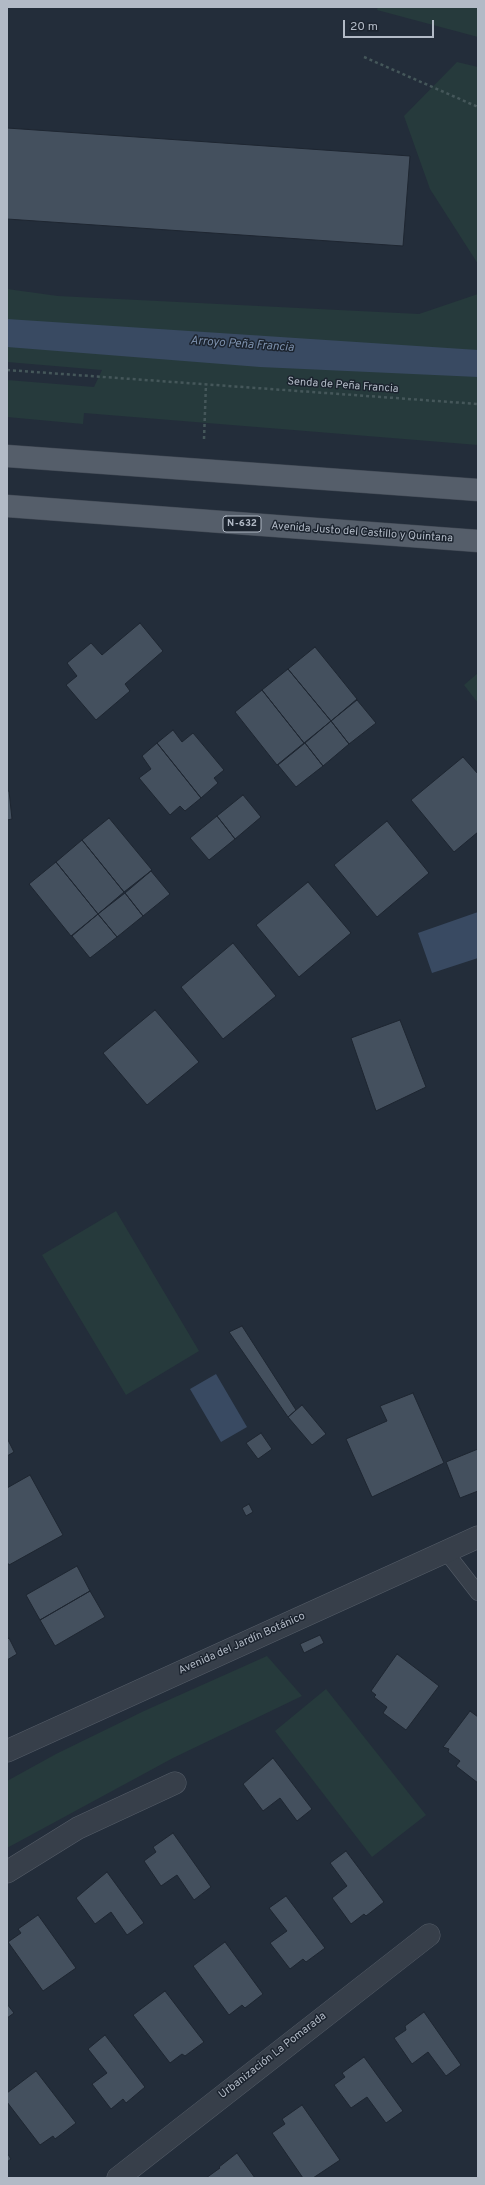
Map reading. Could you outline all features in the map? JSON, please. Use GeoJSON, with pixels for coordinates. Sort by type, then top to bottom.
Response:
{"type":"FeatureCollection","features":[{"type":"Feature","properties":{"kind":"main road"},"geometry":{"type":"LineString","coordinates":[[7,456],[478,490]]}},
{"type":"Feature","properties":{"kind":"main road","name":"Avenida Justo del Castillo y Quintana"},"geometry":{"type":"LineString","coordinates":[[7,506],[478,541]]}},
{"type":"Feature","properties":{"kind":"street","name":"Avenida del Jardín Botánico"},"geometry":{"type":"LineString","coordinates":[[7,1751],[478,1537]]}},
{"type":"Feature","properties":{"kind":"street"},"geometry":{"type":"LineString","coordinates":[[7,1872],[78,1828],[175,1783]]}},
{"type":"Feature","properties":{"kind":"street","name":"Urbanización La Pomarada"},"geometry":{"type":"LineString","coordinates":[[118,2178],[429,1935]]}},
{"type":"Feature","properties":{"kind":"lane"},"geometry":{"type":"LineString","coordinates":[[446,1552],[478,1593]]}},
{"type":"Feature","properties":{"kind":"path"},"geometry":{"type":"LineString","coordinates":[[364,57],[478,107]]}},
{"type":"Feature","properties":{"kind":"path","name":"Senda de Peña Francia"},"geometry":{"type":"LineString","coordinates":[[7,370],[478,404]]}},
{"type":"Feature","properties":{"kind":"path"},"geometry":{"type":"LineString","coordinates":[[204,439],[206,384]]}},
{"type":"Feature","properties":{"kind":"green space"},"geometry":{"type":"Polygon","coordinates":[[[378,7],[478,7],[478,37],[377,10],[378,7]]]}},
{"type":"Feature","properties":{"kind":"green space"},"geometry":{"type":"Polygon","coordinates":[[[457,62],[478,67],[478,264],[430,189],[404,116],[457,62]]]}},
{"type":"Feature","properties":{"kind":"green space"},"geometry":{"type":"Polygon","coordinates":[[[7,289],[58,296],[419,314],[478,294],[478,445],[84,413],[83,424],[7,417],[7,380],[94,387],[102,370],[7,362],[7,289]]]}},
{"type":"Feature","properties":{"kind":"green space"},"geometry":{"type":"Polygon","coordinates":[[[478,673],[478,703],[464,685],[478,673]]]}},
{"type":"Feature","properties":{"kind":"green space"},"geometry":{"type":"Polygon","coordinates":[[[116,1211],[199,1351],[126,1395],[42,1255],[116,1211]]]}},
{"type":"Feature","properties":{"kind":"green space"},"geometry":{"type":"Polygon","coordinates":[[[267,1656],[302,1696],[173,1758],[7,1848],[7,1781],[56,1754],[144,1711],[267,1656]]]}},
{"type":"Feature","properties":{"kind":"green space"},"geometry":{"type":"Polygon","coordinates":[[[326,1689],[426,1815],[372,1857],[275,1731],[326,1689]]]}},
{"type":"Feature","properties":{"kind":"water","name":"Arroyo Peña Francia"},"geometry":{"type":"Polygon","coordinates":[[[7,319],[478,350],[478,377],[260,367],[7,347],[7,319]]]}},
{"type":"Feature","properties":{"kind":"water"},"geometry":{"type":"Polygon","coordinates":[[[478,912],[478,958],[432,973],[418,933],[478,912]]]}},
{"type":"Feature","properties":{"kind":"water"},"geometry":{"type":"Polygon","coordinates":[[[216,1374],[247,1427],[221,1442],[190,1389],[216,1374]]]}},
{"type":"Feature","properties":{"kind":"building"},"geometry":{"type":"Polygon","coordinates":[[[7,128],[410,156],[403,246],[7,219],[7,128]]]}},
{"type":"Feature","properties":{"kind":"building"},"geometry":{"type":"Polygon","coordinates":[[[140,623],[163,651],[125,684],[130,691],[96,720],[66,685],[77,676],[67,663],[91,643],[102,655],[140,623]]]}},
{"type":"Feature","properties":{"kind":"building"},"geometry":{"type":"Polygon","coordinates":[[[315,647],[357,699],[331,721],[288,669],[315,647]]]}},
{"type":"Feature","properties":{"kind":"building"},"geometry":{"type":"Polygon","coordinates":[[[288,669],[331,721],[304,743],[262,690],[288,669]]]}},
{"type":"Feature","properties":{"kind":"building"},"geometry":{"type":"Polygon","coordinates":[[[262,690],[304,743],[277,765],[235,712],[262,690]]]}},
{"type":"Feature","properties":{"kind":"building"},"geometry":{"type":"Polygon","coordinates":[[[357,700],[376,723],[349,744],[331,721],[357,700]]]}},
{"type":"Feature","properties":{"kind":"building"},"geometry":{"type":"Polygon","coordinates":[[[331,721],[349,744],[323,766],[305,743],[331,721]]]}},
{"type":"Feature","properties":{"kind":"building"},"geometry":{"type":"Polygon","coordinates":[[[173,730],[182,742],[193,733],[224,770],[214,778],[218,783],[201,798],[157,743],[173,730]]]}},
{"type":"Feature","properties":{"kind":"building"},"geometry":{"type":"Polygon","coordinates":[[[157,743],[201,798],[185,811],[180,806],[170,815],[139,778],[151,769],[142,756],[157,743]]]}},
{"type":"Feature","properties":{"kind":"building"},"geometry":{"type":"Polygon","coordinates":[[[305,743],[323,766],[296,787],[278,765],[305,743]]]}},
{"type":"Feature","properties":{"kind":"building"},"geometry":{"type":"Polygon","coordinates":[[[463,757],[478,774],[478,832],[454,852],[411,800],[463,757]]]}},
{"type":"Feature","properties":{"kind":"building"},"geometry":{"type":"Polygon","coordinates":[[[7,791],[9,791],[12,819],[7,820],[7,791]]]}},
{"type":"Feature","properties":{"kind":"building"},"geometry":{"type":"Polygon","coordinates":[[[243,795],[261,817],[235,839],[217,816],[243,795]]]}},
{"type":"Feature","properties":{"kind":"building"},"geometry":{"type":"Polygon","coordinates":[[[217,816],[235,839],[209,860],[190,838],[217,816]]]}},
{"type":"Feature","properties":{"kind":"building"},"geometry":{"type":"Polygon","coordinates":[[[109,818],[152,870],[124,892],[82,840],[109,818]]]}},
{"type":"Feature","properties":{"kind":"building"},"geometry":{"type":"Polygon","coordinates":[[[387,821],[429,873],[377,917],[334,865],[387,821]]]}},
{"type":"Feature","properties":{"kind":"building"},"geometry":{"type":"Polygon","coordinates":[[[82,840],[124,892],[98,914],[56,862],[82,840]]]}},
{"type":"Feature","properties":{"kind":"building"},"geometry":{"type":"Polygon","coordinates":[[[56,862],[98,914],[71,936],[29,884],[56,862]]]}},
{"type":"Feature","properties":{"kind":"building"},"geometry":{"type":"Polygon","coordinates":[[[151,871],[170,894],[143,916],[125,893],[151,871]]]}},
{"type":"Feature","properties":{"kind":"building"},"geometry":{"type":"Polygon","coordinates":[[[308,882],[351,933],[299,977],[256,925],[308,882]]]}},
{"type":"Feature","properties":{"kind":"building"},"geometry":{"type":"Polygon","coordinates":[[[125,893],[143,916],[117,937],[98,914],[125,893]]]}},
{"type":"Feature","properties":{"kind":"building"},"geometry":{"type":"Polygon","coordinates":[[[98,914],[117,937],[90,958],[72,936],[98,914]]]}},
{"type":"Feature","properties":{"kind":"building"},"geometry":{"type":"Polygon","coordinates":[[[233,943],[276,996],[223,1039],[181,987],[233,943]]]}},
{"type":"Feature","properties":{"kind":"building"},"geometry":{"type":"Polygon","coordinates":[[[155,1010],[199,1062],[147,1105],[103,1053],[155,1010]]]}},
{"type":"Feature","properties":{"kind":"building"},"geometry":{"type":"Polygon","coordinates":[[[400,1020],[426,1087],[376,1111],[351,1038],[400,1020]]]}},
{"type":"Feature","properties":{"kind":"building"},"geometry":{"type":"Polygon","coordinates":[[[242,1326],[296,1410],[288,1417],[229,1332],[242,1326]]]}},
{"type":"Feature","properties":{"kind":"building"},"geometry":{"type":"Polygon","coordinates":[[[413,1393],[444,1463],[372,1497],[346,1439],[387,1421],[380,1406],[413,1393]]]}},
{"type":"Feature","properties":{"kind":"building"},"geometry":{"type":"Polygon","coordinates":[[[302,1405],[326,1434],[312,1445],[288,1417],[302,1405]]]}},
{"type":"Feature","properties":{"kind":"building"},"geometry":{"type":"Polygon","coordinates":[[[261,1433],[272,1449],[258,1459],[246,1443],[261,1433]]]}},
{"type":"Feature","properties":{"kind":"building"},"geometry":{"type":"Polygon","coordinates":[[[7,1438],[14,1452],[7,1456],[7,1438]]]}},
{"type":"Feature","properties":{"kind":"building"},"geometry":{"type":"Polygon","coordinates":[[[478,1449],[478,1491],[460,1498],[446,1462],[478,1449]]]}},
{"type":"Feature","properties":{"kind":"building"},"geometry":{"type":"Polygon","coordinates":[[[30,1475],[63,1535],[9,1565],[7,1562],[7,1488],[30,1475]]]}},
{"type":"Feature","properties":{"kind":"building"},"geometry":{"type":"Polygon","coordinates":[[[249,1504],[253,1512],[246,1516],[242,1508],[249,1504]]]}},
{"type":"Feature","properties":{"kind":"building"},"geometry":{"type":"Polygon","coordinates":[[[77,1566],[90,1591],[40,1620],[26,1595],[77,1566]]]}},
{"type":"Feature","properties":{"kind":"building"},"geometry":{"type":"Polygon","coordinates":[[[90,1591],[105,1617],[55,1646],[40,1620],[90,1591]]]}},
{"type":"Feature","properties":{"kind":"building"},"geometry":{"type":"Polygon","coordinates":[[[320,1635],[324,1643],[304,1653],[300,1644],[320,1635]]]}},
{"type":"Feature","properties":{"kind":"building"},"geometry":{"type":"Polygon","coordinates":[[[9,1638],[17,1654],[7,1660],[7,1640],[9,1638]]]}},
{"type":"Feature","properties":{"kind":"building"},"geometry":{"type":"Polygon","coordinates":[[[397,1654],[439,1686],[406,1730],[383,1713],[387,1707],[374,1697],[376,1695],[371,1691],[397,1654]]]}},
{"type":"Feature","properties":{"kind":"building"},"geometry":{"type":"Polygon","coordinates":[[[470,1711],[478,1717],[478,1783],[456,1766],[460,1761],[448,1752],[449,1749],[443,1747],[470,1711]]]}},
{"type":"Feature","properties":{"kind":"building"},"geometry":{"type":"Polygon","coordinates":[[[273,1758],[312,1809],[297,1821],[280,1798],[263,1811],[243,1784],[273,1758]]]}},
{"type":"Feature","properties":{"kind":"building"},"geometry":{"type":"Polygon","coordinates":[[[173,1833],[211,1887],[194,1900],[177,1875],[161,1886],[144,1861],[156,1852],[153,1847],[173,1833]]]}},
{"type":"Feature","properties":{"kind":"building"},"geometry":{"type":"Polygon","coordinates":[[[346,1851],[384,1902],[366,1916],[364,1914],[351,1924],[332,1898],[347,1886],[330,1863],[346,1851]]]}},
{"type":"Feature","properties":{"kind":"building"},"geometry":{"type":"Polygon","coordinates":[[[107,1872],[144,1923],[127,1935],[111,1912],[95,1924],[76,1898],[107,1872]]]}},
{"type":"Feature","properties":{"kind":"building"},"geometry":{"type":"Polygon","coordinates":[[[286,1896],[325,1948],[306,1962],[303,1959],[290,1969],[270,1943],[287,1931],[269,1908],[286,1896]]]}},
{"type":"Feature","properties":{"kind":"building"},"geometry":{"type":"Polygon","coordinates":[[[38,1915],[76,1968],[43,1991],[8,1942],[21,1933],[18,1929],[38,1915]]]}},
{"type":"Feature","properties":{"kind":"building"},"geometry":{"type":"Polygon","coordinates":[[[225,1942],[263,1994],[245,2008],[242,2005],[229,2015],[193,1966],[225,1942]]]}},
{"type":"Feature","properties":{"kind":"building"},"geometry":{"type":"Polygon","coordinates":[[[165,1991],[204,2042],[185,2056],[182,2054],[170,2063],[133,2015],[165,1991]]]}},
{"type":"Feature","properties":{"kind":"building"},"geometry":{"type":"Polygon","coordinates":[[[7,2004],[14,2013],[7,2018],[7,2004]]]}},
{"type":"Feature","properties":{"kind":"building"},"geometry":{"type":"Polygon","coordinates":[[[424,2012],[461,2065],[446,2076],[428,2052],[412,2064],[394,2038],[406,2030],[405,2026],[424,2012]]]}},
{"type":"Feature","properties":{"kind":"building"},"geometry":{"type":"Polygon","coordinates":[[[105,2035],[145,2087],[126,2103],[123,2099],[111,2109],[92,2084],[107,2073],[88,2049],[105,2035]]]}},
{"type":"Feature","properties":{"kind":"building"},"geometry":{"type":"Polygon","coordinates":[[[364,2057],[403,2111],[386,2123],[367,2097],[351,2108],[334,2085],[345,2077],[342,2073],[364,2057]]]}},
{"type":"Feature","properties":{"kind":"building"},"geometry":{"type":"Polygon","coordinates":[[[36,2071],[76,2123],[55,2139],[53,2136],[40,2145],[7,2102],[7,2093],[36,2071]]]}},
{"type":"Feature","properties":{"kind":"building"},"geometry":{"type":"Polygon","coordinates":[[[302,2105],[340,2160],[313,2178],[303,2178],[272,2133],[285,2124],[282,2119],[302,2105]]]}},
{"type":"Feature","properties":{"kind":"building"},"geometry":{"type":"Polygon","coordinates":[[[7,2153],[11,2159],[7,2162],[7,2153]]]}},
{"type":"Feature","properties":{"kind":"building"},"geometry":{"type":"Polygon","coordinates":[[[237,2153],[255,2178],[206,2178],[220,2168],[219,2167],[237,2153]]]}}]}
